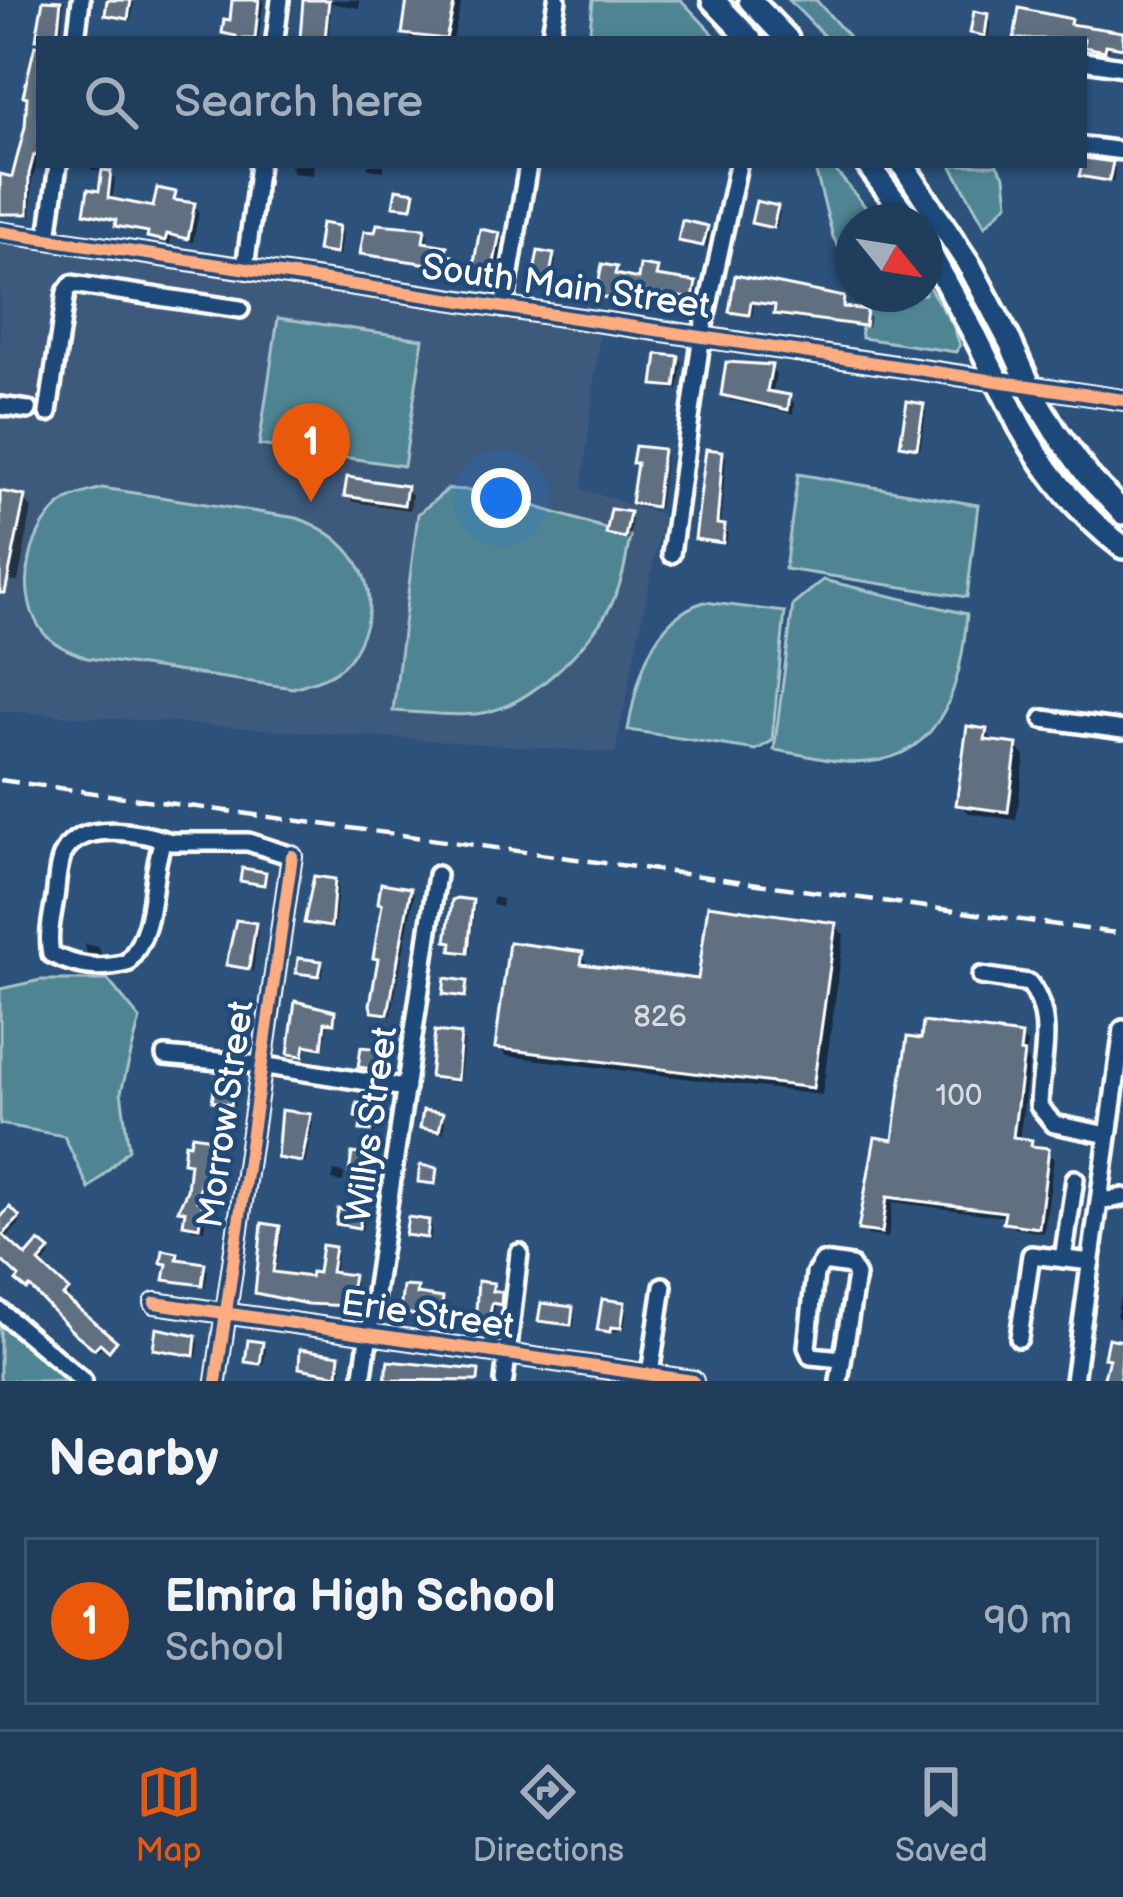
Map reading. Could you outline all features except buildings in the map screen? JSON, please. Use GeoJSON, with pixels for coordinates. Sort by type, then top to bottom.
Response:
{"type":"FeatureCollection","features":[{"type":"Feature","properties":{"kind":"main road"},"geometry":{"type":"LineString","coordinates":[[713,0],[747,36]]}},
{"type":"Feature","properties":{"kind":"main road"},"geometry":{"type":"LineString","coordinates":[[750,0],[784,36]]}},
{"type":"Feature","properties":{"kind":"main road"},"geometry":{"type":"LineString","coordinates":[[870,168],[897,204]]}},
{"type":"Feature","properties":{"kind":"main road"},"geometry":{"type":"LineString","coordinates":[[905,168],[971,268],[1055,431],[1123,513]]}},
{"type":"Feature","properties":{"kind":"main road"},"geometry":{"type":"LineString","coordinates":[[943,277],[1049,472],[1079,508],[1123,547]]}},
{"type":"Feature","properties":{"kind":"street"},"geometry":{"type":"LineString","coordinates":[[76,36],[81,0]]}},
{"type":"Feature","properties":{"kind":"street"},"geometry":{"type":"LineString","coordinates":[[275,36],[280,0]]}},
{"type":"Feature","properties":{"kind":"street"},"geometry":{"type":"LineString","coordinates":[[551,36],[557,0]]}},
{"type":"Feature","properties":{"kind":"street"},"geometry":{"type":"LineString","coordinates":[[1087,62],[1123,67]]}},
{"type":"Feature","properties":{"kind":"street"},"geometry":{"type":"LineString","coordinates":[[1087,146],[1123,151]]}},
{"type":"Feature","properties":{"kind":"street"},"geometry":{"type":"LineString","coordinates":[[48,238],[58,168]]}},
{"type":"Feature","properties":{"kind":"street"},"geometry":{"type":"LineString","coordinates":[[245,268],[259,168]]}},
{"type":"Feature","properties":{"kind":"street"},"geometry":{"type":"LineString","coordinates":[[504,308],[528,168]]}},
{"type":"Feature","properties":{"kind":"street"},"geometry":{"type":"LineString","coordinates":[[671,554],[702,334],[737,168]]}},
{"type":"Feature","properties":{"kind":"street","name":"South Main Street"},"geometry":{"type":"LineString","coordinates":[[0,232],[1123,400]]}},
{"type":"Feature","properties":{"kind":"street"},"geometry":{"type":"LineString","coordinates":[[48,412],[66,292],[72,284],[240,309]]}},
{"type":"Feature","properties":{"kind":"street"},"geometry":{"type":"LineString","coordinates":[[0,406],[28,410]]}},
{"type":"Feature","properties":{"kind":"street"},"geometry":{"type":"LineString","coordinates":[[1043,719],[1123,730]]}},
{"type":"Feature","properties":{"kind":"street"},"geometry":{"type":"LineString","coordinates":[[125,832],[163,840],[153,867],[150,924],[127,963],[103,969],[51,954],[48,939],[64,851],[78,839],[98,834],[125,832]]}},
{"type":"Feature","properties":{"kind":"street","name":"Morrow Street"},"geometry":{"type":"LineString","coordinates":[[163,840],[248,842],[292,856],[216,1381]]}},
{"type":"Feature","properties":{"kind":"street","name":"Willys Street"},"geometry":{"type":"LineString","coordinates":[[362,1381],[437,875]]}},
{"type":"Feature","properties":{"kind":"street"},"geometry":{"type":"LineString","coordinates":[[981,976],[1029,982],[1044,1002],[1047,1024],[1040,1106],[1054,1124],[1108,1135]]}},
{"type":"Feature","properties":{"kind":"street"},"geometry":{"type":"LineString","coordinates":[[1074,1381],[1123,1029]]}},
{"type":"Feature","properties":{"kind":"street"},"geometry":{"type":"LineString","coordinates":[[165,1055],[406,1088]]}},
{"type":"Feature","properties":{"kind":"street"},"geometry":{"type":"LineString","coordinates":[[1064,1259],[1075,1179]]}},
{"type":"Feature","properties":{"kind":"street"},"geometry":{"type":"LineString","coordinates":[[1099,1202],[1123,1197]]}},
{"type":"Feature","properties":{"kind":"street"},"geometry":{"type":"LineString","coordinates":[[504,1381],[519,1253]]}},
{"type":"Feature","properties":{"kind":"street"},"geometry":{"type":"LineString","coordinates":[[1019,1338],[1031,1255],[1091,1262]]}},
{"type":"Feature","properties":{"kind":"street"},"geometry":{"type":"LineString","coordinates":[[839,1381],[856,1276],[851,1266],[823,1262],[815,1274],[807,1347],[811,1356],[842,1359]]}},
{"type":"Feature","properties":{"kind":"street"},"geometry":{"type":"LineString","coordinates":[[650,1379],[663,1286]]}},
{"type":"Feature","properties":{"kind":"street","name":"Erie Street"},"geometry":{"type":"LineString","coordinates":[[155,1304],[508,1353],[650,1379],[692,1381]]}},
{"type":"Feature","properties":{"kind":"street"},"geometry":{"type":"LineString","coordinates":[[0,1311],[83,1381]]}},
{"type":"Feature","properties":{"kind":"shaded area"},"geometry":{"type":"Polygon","coordinates":[[[0,242],[600,332],[582,489],[663,515],[615,753],[0,711],[0,242]]]}},
{"type":"Feature","properties":{"kind":"green space"},"geometry":{"type":"Polygon","coordinates":[[[593,0],[681,0],[715,36],[589,36],[593,0]]]}},
{"type":"Feature","properties":{"kind":"green space"},"geometry":{"type":"Polygon","coordinates":[[[789,0],[816,0],[848,36],[824,36],[789,0]]]}},
{"type":"Feature","properties":{"kind":"green space"},"geometry":{"type":"Polygon","coordinates":[[[815,168],[833,168],[863,204],[835,204],[835,241],[815,168]]]}},
{"type":"Feature","properties":{"kind":"green space"},"geometry":{"type":"Polygon","coordinates":[[[953,168],[999,168],[1005,177],[1008,203],[985,226],[953,168]]]}},
{"type":"Feature","properties":{"kind":"green space"},"geometry":{"type":"Polygon","coordinates":[[[943,309],[960,345],[956,352],[862,338],[860,312],[943,309]]]}},
{"type":"Feature","properties":{"kind":"green space"},"geometry":{"type":"Polygon","coordinates":[[[278,318],[423,339],[404,466],[259,445],[278,318]]]}},
{"type":"Feature","properties":{"kind":"green space"},"geometry":{"type":"Polygon","coordinates":[[[798,474],[978,505],[967,597],[785,569],[798,474]]]}},
{"type":"Feature","properties":{"kind":"green space"},"geometry":{"type":"Polygon","coordinates":[[[102,488],[297,518],[331,536],[356,562],[368,595],[363,633],[350,658],[333,673],[293,688],[87,658],[55,643],[40,628],[28,595],[35,541],[67,500],[102,488]]]}},
{"type":"Feature","properties":{"kind":"green space"},"geometry":{"type":"Polygon","coordinates":[[[448,489],[486,491],[630,536],[623,573],[610,607],[586,641],[553,675],[515,702],[476,714],[393,711],[418,514],[448,489]]]}},
{"type":"Feature","properties":{"kind":"green space"},"geometry":{"type":"Polygon","coordinates":[[[823,580],[967,614],[960,663],[945,709],[916,745],[894,756],[845,762],[774,750],[793,605],[823,580]]]}},
{"type":"Feature","properties":{"kind":"green space"},"geometry":{"type":"Polygon","coordinates":[[[704,602],[785,612],[772,741],[756,750],[628,730],[649,653],[671,622],[704,602]]]}},
{"type":"Feature","properties":{"kind":"green space"},"geometry":{"type":"Polygon","coordinates":[[[41,980],[108,980],[140,1019],[121,1092],[129,1149],[89,1189],[64,1136],[0,1124],[0,989],[41,980]]]}},
{"type":"Feature","properties":{"kind":"green space"},"geometry":{"type":"Polygon","coordinates":[[[0,1319],[74,1381],[0,1381],[0,1319]]]}},
{"type":"Feature","properties":{"kind":"railway"},"geometry":{"type":"LineString","coordinates":[[0,780],[1123,934]]}},
{"type":"Feature","properties":{"kind":"cycle path"},"geometry":{"type":"LineString","coordinates":[[0,232],[1123,400]]}},
{"type":"Feature","properties":{"kind":"cycle path"},"geometry":{"type":"LineString","coordinates":[[216,1381],[292,856]]}},
{"type":"Feature","properties":{"kind":"cycle path"},"geometry":{"type":"LineString","coordinates":[[155,1303],[693,1381]]}},
{"type":"Feature","properties":{"kind":"place","name":"Elmira High School"},"geometry":{"type":"Point","coordinates":[311,502]}}]}
